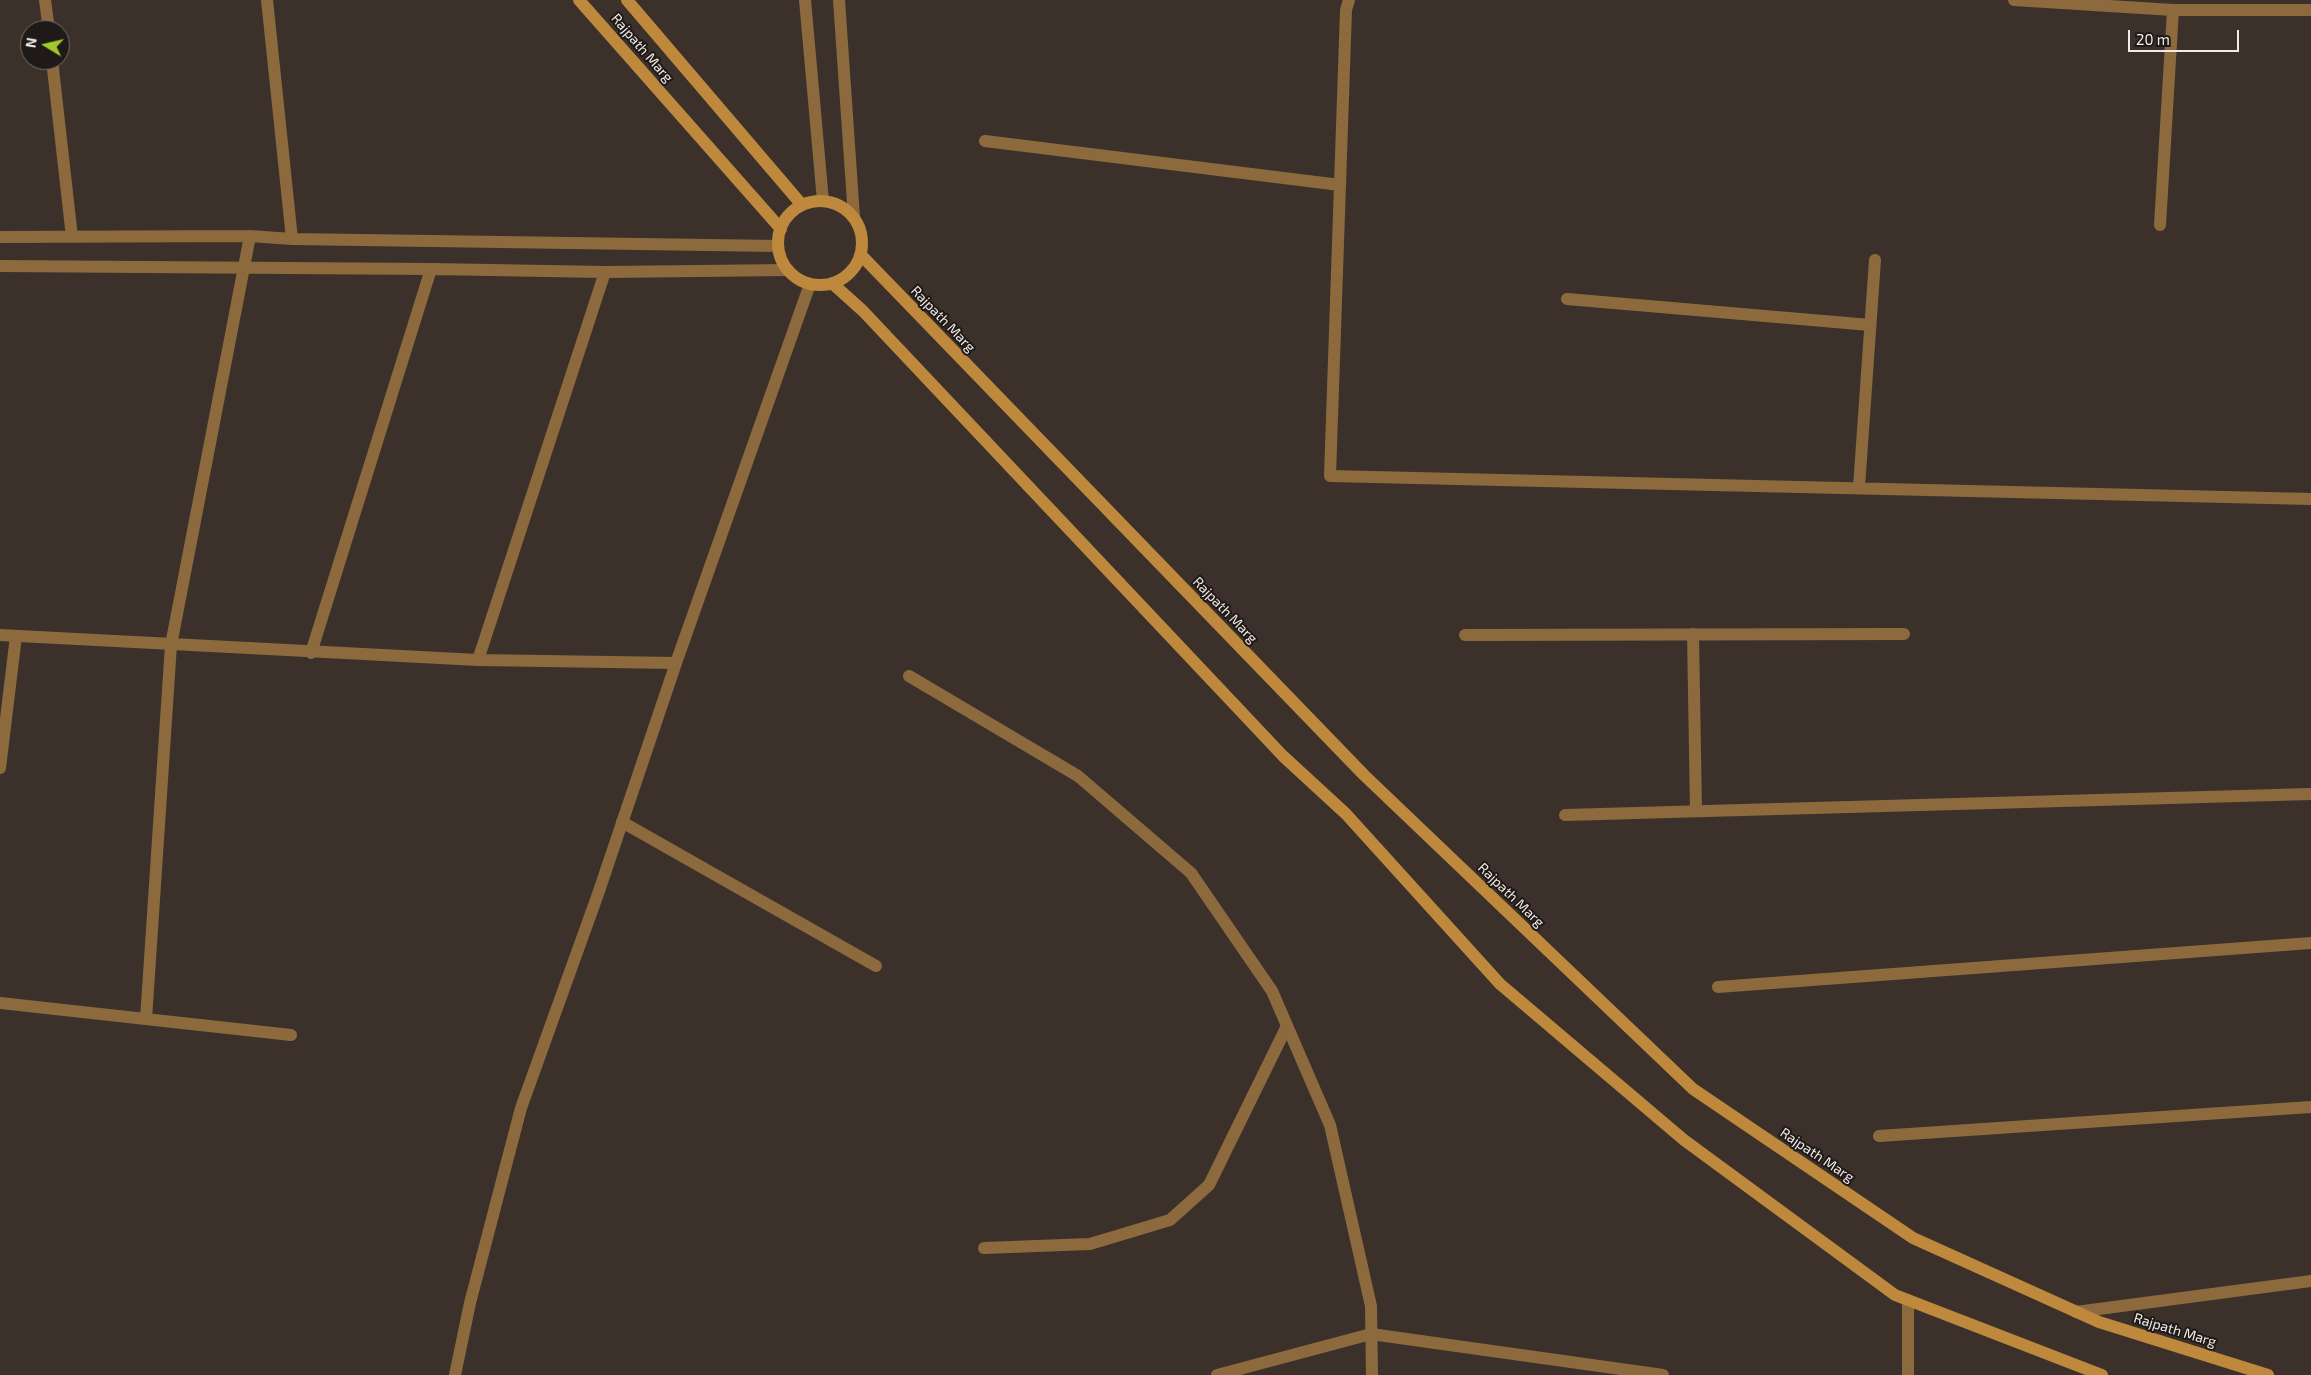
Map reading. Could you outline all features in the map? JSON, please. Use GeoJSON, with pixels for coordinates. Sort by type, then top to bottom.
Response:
{"type":"FeatureCollection","features":[{"type":"Feature","properties":{"kind":"main road","name":"Rajpath Marg"},"geometry":{"type":"LineString","coordinates":[[579,0],[781,229]]}},
{"type":"Feature","properties":{"kind":"main road","name":"Rajpath Marg"},"geometry":{"type":"LineString","coordinates":[[627,0],[802,205]]}},
{"type":"Feature","properties":{"kind":"main road"},"geometry":{"type":"LineString","coordinates":[[823,201],[840,205],[854,217],[862,235],[861,256],[850,273],[833,284],[810,284],[798,279],[788,270],[778,246],[781,229],[788,215],[802,205],[823,201]]}},
{"type":"Feature","properties":{"kind":"main road","name":"Rajpath Marg"},"geometry":{"type":"LineString","coordinates":[[861,256],[1364,775],[1693,1089],[1913,1238],[2099,1322],[2268,1375]]}},
{"type":"Feature","properties":{"kind":"main road"},"geometry":{"type":"LineString","coordinates":[[833,284],[864,311],[1283,756],[1346,814],[1500,984],[1684,1140],[1895,1295],[2102,1375]]}},
{"type":"Feature","properties":{"kind":"street"},"geometry":{"type":"LineString","coordinates":[[45,0],[47,20]]}},
{"type":"Feature","properties":{"kind":"street"},"geometry":{"type":"LineString","coordinates":[[267,0],[292,238]]}},
{"type":"Feature","properties":{"kind":"street"},"geometry":{"type":"LineString","coordinates":[[805,0],[823,201]]}},
{"type":"Feature","properties":{"kind":"street"},"geometry":{"type":"LineString","coordinates":[[839,0],[854,217]]}},
{"type":"Feature","properties":{"kind":"street"},"geometry":{"type":"LineString","coordinates":[[1349,0],[1346,10],[1330,476],[2311,499]]}},
{"type":"Feature","properties":{"kind":"street"},"geometry":{"type":"LineString","coordinates":[[2014,0],[2173,10],[2260,5],[2311,10]]}},
{"type":"Feature","properties":{"kind":"street"},"geometry":{"type":"LineString","coordinates":[[2160,224],[2173,10]]}},
{"type":"Feature","properties":{"kind":"street"},"geometry":{"type":"LineString","coordinates":[[53,70],[72,237]]}},
{"type":"Feature","properties":{"kind":"street"},"geometry":{"type":"LineString","coordinates":[[986,142],[1340,185]]}},
{"type":"Feature","properties":{"kind":"street"},"geometry":{"type":"LineString","coordinates":[[146,1019],[171,646],[250,236]]}},
{"type":"Feature","properties":{"kind":"street"},"geometry":{"type":"LineString","coordinates":[[0,237],[250,236],[778,246]]}},
{"type":"Feature","properties":{"kind":"street"},"geometry":{"type":"LineString","coordinates":[[1859,487],[1875,260]]}},
{"type":"Feature","properties":{"kind":"street"},"geometry":{"type":"LineString","coordinates":[[0,266],[605,272],[788,270]]}},
{"type":"Feature","properties":{"kind":"street"},"geometry":{"type":"LineString","coordinates":[[311,653],[431,269]]}},
{"type":"Feature","properties":{"kind":"street"},"geometry":{"type":"LineString","coordinates":[[478,660],[605,272]]}},
{"type":"Feature","properties":{"kind":"street"},"geometry":{"type":"LineString","coordinates":[[455,1375],[470,1303],[521,1108],[810,284]]}},
{"type":"Feature","properties":{"kind":"street"},"geometry":{"type":"LineString","coordinates":[[1567,299],[1870,325]]}},
{"type":"Feature","properties":{"kind":"street"},"geometry":{"type":"LineString","coordinates":[[1693,634],[1696,811]]}},
{"type":"Feature","properties":{"kind":"street"},"geometry":{"type":"LineString","coordinates":[[1465,635],[1904,634]]}},
{"type":"Feature","properties":{"kind":"street"},"geometry":{"type":"LineString","coordinates":[[0,635],[171,646],[478,660],[676,663]]}},
{"type":"Feature","properties":{"kind":"street"},"geometry":{"type":"LineString","coordinates":[[0,768],[16,636]]}},
{"type":"Feature","properties":{"kind":"street"},"geometry":{"type":"LineString","coordinates":[[909,676],[1078,776],[1191,873],[1272,991],[1330,1125],[1370,1306],[1372,1375]]}},
{"type":"Feature","properties":{"kind":"street"},"geometry":{"type":"LineString","coordinates":[[1565,815],[2311,794]]}},
{"type":"Feature","properties":{"kind":"street"},"geometry":{"type":"LineString","coordinates":[[622,822],[876,966]]}},
{"type":"Feature","properties":{"kind":"street"},"geometry":{"type":"LineString","coordinates":[[1718,986],[2311,943]]}},
{"type":"Feature","properties":{"kind":"street"},"geometry":{"type":"LineString","coordinates":[[0,1003],[291,1035]]}},
{"type":"Feature","properties":{"kind":"street"},"geometry":{"type":"LineString","coordinates":[[984,1248],[1090,1244],[1170,1220],[1209,1186],[1287,1026]]}},
{"type":"Feature","properties":{"kind":"street"},"geometry":{"type":"LineString","coordinates":[[1879,1136],[2311,1107]]}},
{"type":"Feature","properties":{"kind":"street"},"geometry":{"type":"LineString","coordinates":[[2076,1312],[2311,1281]]}},
{"type":"Feature","properties":{"kind":"street"},"geometry":{"type":"LineString","coordinates":[[1908,1300],[1908,1375]]}},
{"type":"Feature","properties":{"kind":"street"},"geometry":{"type":"LineString","coordinates":[[1217,1375],[1371,1334],[1663,1375]]}}]}
